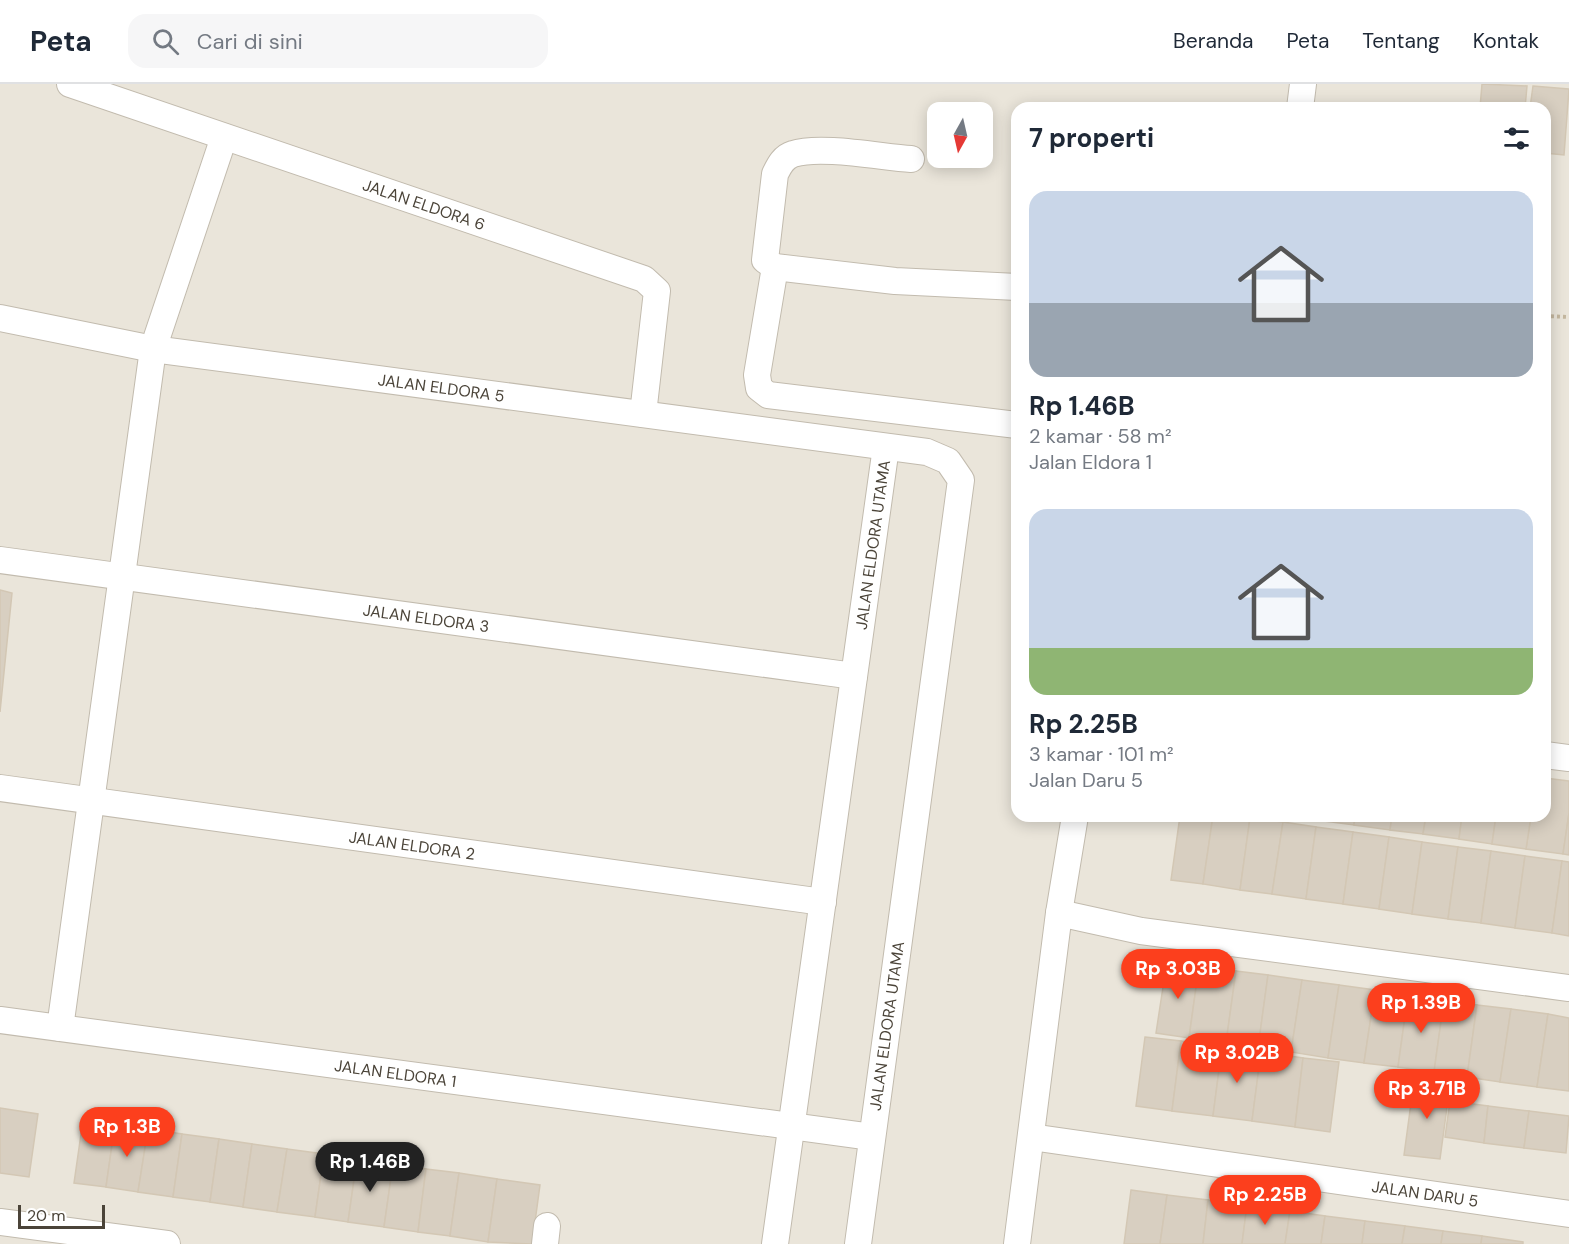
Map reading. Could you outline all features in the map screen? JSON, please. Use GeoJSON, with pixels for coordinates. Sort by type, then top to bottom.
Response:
{"type":"FeatureCollection","features":[{"type":"Feature","properties":{"kind":"street","name":"JALAN ELDORA 6"},"geometry":{"type":"LineString","coordinates":[[70,84],[644,279],[657,291],[643,414]]}},
{"type":"Feature","properties":{"kind":"street"},"geometry":{"type":"LineString","coordinates":[[1301,102],[1303,84]]}},
{"type":"Feature","properties":{"kind":"street"},"geometry":{"type":"LineString","coordinates":[[60,1028],[153,349],[224,137]]}},
{"type":"Feature","properties":{"kind":"street"},"geometry":{"type":"LineString","coordinates":[[911,159],[809,152],[791,154],[780,162],[775,174],[765,260],[775,267],[895,281],[1011,288]]}},
{"type":"Feature","properties":{"kind":"street"},"geometry":{"type":"LineString","coordinates":[[775,267],[757,375],[759,388],[768,395],[1011,424]]}},
{"type":"Feature","properties":{"kind":"street","name":"JALAN ELDORA 5"},"geometry":{"type":"LineString","coordinates":[[0,318],[153,349],[886,447]]}},
{"type":"Feature","properties":{"kind":"street","name":"JALAN ELDORA UTAMA"},"geometry":{"type":"LineString","coordinates":[[775,1244],[886,447],[927,452],[948,461],[961,480],[858,1244]]}},
{"type":"Feature","properties":{"kind":"street","name":"JALAN ELDORA 3"},"geometry":{"type":"LineString","coordinates":[[0,560],[854,676]]}},
{"type":"Feature","properties":{"kind":"street"},"geometry":{"type":"LineString","coordinates":[[1551,756],[1569,758]]}},
{"type":"Feature","properties":{"kind":"street","name":"JALAN ELDORA 2"},"geometry":{"type":"LineString","coordinates":[[0,788],[823,902]]}},
{"type":"Feature","properties":{"kind":"street"},"geometry":{"type":"LineString","coordinates":[[1017,1244],[1059,914],[1074,822]]}},
{"type":"Feature","properties":{"kind":"street"},"geometry":{"type":"LineString","coordinates":[[1059,914],[1141,931],[1569,988]]}},
{"type":"Feature","properties":{"kind":"street","name":"JALAN ELDORA 1"},"geometry":{"type":"LineString","coordinates":[[0,1020],[872,1137]]}},
{"type":"Feature","properties":{"kind":"street","name":"JALAN DARU 5"},"geometry":{"type":"LineString","coordinates":[[1031,1137],[1569,1214]]}},
{"type":"Feature","properties":{"kind":"street"},"geometry":{"type":"LineString","coordinates":[[0,1222],[29,1235],[167,1244]]}},
{"type":"Feature","properties":{"kind":"path"},"geometry":{"type":"LineString","coordinates":[[1551,316],[1569,317]]}},
{"type":"Feature","properties":{"kind":"shaded area"},"geometry":{"type":"Polygon","coordinates":[[[0,84],[1569,84],[1569,1244],[0,1244],[0,84]]]}},
{"type":"Feature","properties":{"kind":"building"},"geometry":{"type":"Polygon","coordinates":[[[1482,84],[1527,86],[1526,102],[1480,102],[1482,84]]]}},
{"type":"Feature","properties":{"kind":"building"},"geometry":{"type":"Polygon","coordinates":[[[1533,86],[1569,89],[1564,155],[1551,154],[1551,102],[1531,102],[1533,86]]]}},
{"type":"Feature","properties":{"kind":"building"},"geometry":{"type":"Polygon","coordinates":[[[0,590],[12,593],[0,712],[0,590]]]}},
{"type":"Feature","properties":{"kind":"building"},"geometry":{"type":"Polygon","coordinates":[[[1551,779],[1569,781],[1569,813],[1563,854],[1526,849],[1530,822],[1551,822],[1551,779]]]}},
{"type":"Feature","properties":{"kind":"building"},"geometry":{"type":"Polygon","coordinates":[[[1569,813],[1569,855],[1563,854],[1569,813]]]}},
{"type":"Feature","properties":{"kind":"building"},"geometry":{"type":"Polygon","coordinates":[[[1179,822],[1212,822],[1203,884],[1171,880],[1179,822]]]}},
{"type":"Feature","properties":{"kind":"building"},"geometry":{"type":"Polygon","coordinates":[[[1212,822],[1249,822],[1240,890],[1203,884],[1212,822]]]}},
{"type":"Feature","properties":{"kind":"building"},"geometry":{"type":"Polygon","coordinates":[[[1249,822],[1283,822],[1272,894],[1240,890],[1249,822]]]}},
{"type":"Feature","properties":{"kind":"building"},"geometry":{"type":"Polygon","coordinates":[[[1283,822],[1316,827],[1306,899],[1272,894],[1283,822]]]}},
{"type":"Feature","properties":{"kind":"building"},"geometry":{"type":"Polygon","coordinates":[[[1332,822],[1354,822],[1354,825],[1332,822]]]}},
{"type":"Feature","properties":{"kind":"building"},"geometry":{"type":"Polygon","coordinates":[[[1354,822],[1391,822],[1390,830],[1354,825],[1354,822]]]}},
{"type":"Feature","properties":{"kind":"building"},"geometry":{"type":"Polygon","coordinates":[[[1391,822],[1425,822],[1423,834],[1390,830],[1391,822]]]}},
{"type":"Feature","properties":{"kind":"building"},"geometry":{"type":"Polygon","coordinates":[[[1425,822],[1461,822],[1459,839],[1423,834],[1425,822]]]}},
{"type":"Feature","properties":{"kind":"building"},"geometry":{"type":"Polygon","coordinates":[[[1461,822],[1495,822],[1492,844],[1459,839],[1461,822]]]}},
{"type":"Feature","properties":{"kind":"building"},"geometry":{"type":"Polygon","coordinates":[[[1495,822],[1530,822],[1526,849],[1492,844],[1495,822]]]}},
{"type":"Feature","properties":{"kind":"building"},"geometry":{"type":"Polygon","coordinates":[[[1316,827],[1353,832],[1343,904],[1306,899],[1316,827]]]}},
{"type":"Feature","properties":{"kind":"building"},"geometry":{"type":"Polygon","coordinates":[[[1353,832],[1389,837],[1379,909],[1343,904],[1353,832]]]}},
{"type":"Feature","properties":{"kind":"building"},"geometry":{"type":"Polygon","coordinates":[[[1389,837],[1422,842],[1412,914],[1379,909],[1389,837]]]}},
{"type":"Feature","properties":{"kind":"building"},"geometry":{"type":"Polygon","coordinates":[[[1422,842],[1458,847],[1448,919],[1412,914],[1422,842]]]}},
{"type":"Feature","properties":{"kind":"building"},"geometry":{"type":"Polygon","coordinates":[[[1458,847],[1491,851],[1481,923],[1448,919],[1458,847]]]}},
{"type":"Feature","properties":{"kind":"building"},"geometry":{"type":"Polygon","coordinates":[[[1491,851],[1525,856],[1515,928],[1481,923],[1491,851]]]}},
{"type":"Feature","properties":{"kind":"building"},"geometry":{"type":"Polygon","coordinates":[[[1525,856],[1562,861],[1552,933],[1515,928],[1525,856]]]}},
{"type":"Feature","properties":{"kind":"building"},"geometry":{"type":"Polygon","coordinates":[[[1562,861],[1569,862],[1569,936],[1552,933],[1562,861]]]}},
{"type":"Feature","properties":{"kind":"building"},"geometry":{"type":"Polygon","coordinates":[[[1167,961],[1199,966],[1189,1038],[1156,1033],[1167,961]]]}},
{"type":"Feature","properties":{"kind":"building"},"geometry":{"type":"Polygon","coordinates":[[[1199,966],[1236,971],[1226,1043],[1189,1038],[1199,966]]]}},
{"type":"Feature","properties":{"kind":"building"},"geometry":{"type":"Polygon","coordinates":[[[1236,971],[1268,975],[1258,1048],[1226,1043],[1236,971]]]}},
{"type":"Feature","properties":{"kind":"building"},"geometry":{"type":"Polygon","coordinates":[[[1268,975],[1302,980],[1291,1052],[1258,1048],[1268,975]]]}},
{"type":"Feature","properties":{"kind":"building"},"geometry":{"type":"Polygon","coordinates":[[[1302,980],[1339,985],[1328,1058],[1291,1052],[1302,980]]]}},
{"type":"Feature","properties":{"kind":"building"},"geometry":{"type":"Polygon","coordinates":[[[1339,985],[1375,990],[1364,1063],[1328,1058],[1339,985]]]}},
{"type":"Feature","properties":{"kind":"building"},"geometry":{"type":"Polygon","coordinates":[[[1375,990],[1408,995],[1398,1067],[1364,1063],[1375,990]]]}},
{"type":"Feature","properties":{"kind":"building"},"geometry":{"type":"Polygon","coordinates":[[[1408,995],[1444,1000],[1434,1072],[1398,1067],[1408,995]]]}},
{"type":"Feature","properties":{"kind":"building"},"geometry":{"type":"Polygon","coordinates":[[[1444,1000],[1477,1005],[1467,1077],[1434,1072],[1444,1000]]]}},
{"type":"Feature","properties":{"kind":"building"},"geometry":{"type":"Polygon","coordinates":[[[1477,1005],[1511,1009],[1500,1082],[1467,1077],[1477,1005]]]}},
{"type":"Feature","properties":{"kind":"building"},"geometry":{"type":"Polygon","coordinates":[[[1511,1009],[1548,1014],[1537,1087],[1500,1082],[1511,1009]]]}},
{"type":"Feature","properties":{"kind":"building"},"geometry":{"type":"Polygon","coordinates":[[[1548,1014],[1569,1018],[1569,1091],[1537,1087],[1548,1014]]]}},
{"type":"Feature","properties":{"kind":"building"},"geometry":{"type":"Polygon","coordinates":[[[1145,1037],[1181,1041],[1172,1111],[1136,1106],[1145,1037]]]}},
{"type":"Feature","properties":{"kind":"building"},"geometry":{"type":"Polygon","coordinates":[[[1181,1041],[1222,1047],[1213,1116],[1172,1111],[1181,1041]]]}},
{"type":"Feature","properties":{"kind":"building"},"geometry":{"type":"Polygon","coordinates":[[[1222,1047],[1261,1052],[1252,1121],[1213,1116],[1222,1047]]]}},
{"type":"Feature","properties":{"kind":"building"},"geometry":{"type":"Polygon","coordinates":[[[1261,1052],[1303,1058],[1295,1127],[1252,1121],[1261,1052]]]}},
{"type":"Feature","properties":{"kind":"building"},"geometry":{"type":"Polygon","coordinates":[[[1303,1058],[1339,1062],[1330,1132],[1295,1127],[1303,1058]]]}},
{"type":"Feature","properties":{"kind":"building"},"geometry":{"type":"Polygon","coordinates":[[[1414,1081],[1450,1085],[1440,1159],[1404,1155],[1414,1081]]]}},
{"type":"Feature","properties":{"kind":"building"},"geometry":{"type":"Polygon","coordinates":[[[1450,1101],[1488,1106],[1484,1143],[1445,1137],[1450,1101]]]}},
{"type":"Feature","properties":{"kind":"building"},"geometry":{"type":"Polygon","coordinates":[[[1488,1106],[1529,1111],[1524,1148],[1484,1143],[1488,1106]]]}},
{"type":"Feature","properties":{"kind":"building"},"geometry":{"type":"Polygon","coordinates":[[[0,1108],[38,1114],[29,1177],[0,1173],[0,1108]]]}},
{"type":"Feature","properties":{"kind":"building"},"geometry":{"type":"Polygon","coordinates":[[[1529,1111],[1569,1116],[1566,1153],[1524,1148],[1529,1111]]]}},
{"type":"Feature","properties":{"kind":"building"},"geometry":{"type":"Polygon","coordinates":[[[83,1120],[115,1124],[106,1187],[74,1183],[83,1120]]]}},
{"type":"Feature","properties":{"kind":"building"},"geometry":{"type":"Polygon","coordinates":[[[115,1124],[148,1129],[138,1192],[106,1187],[115,1124]]]}},
{"type":"Feature","properties":{"kind":"building"},"geometry":{"type":"Polygon","coordinates":[[[148,1129],[182,1134],[173,1197],[138,1192],[148,1129]]]}},
{"type":"Feature","properties":{"kind":"building"},"geometry":{"type":"Polygon","coordinates":[[[182,1134],[219,1139],[210,1202],[173,1197],[182,1134]]]}},
{"type":"Feature","properties":{"kind":"building"},"geometry":{"type":"Polygon","coordinates":[[[219,1139],[252,1144],[243,1207],[210,1202],[219,1139]]]}},
{"type":"Feature","properties":{"kind":"building"},"geometry":{"type":"Polygon","coordinates":[[[252,1144],[287,1149],[277,1212],[243,1207],[252,1144]]]}},
{"type":"Feature","properties":{"kind":"building"},"geometry":{"type":"Polygon","coordinates":[[[287,1149],[324,1154],[315,1217],[277,1212],[287,1149]]]}},
{"type":"Feature","properties":{"kind":"building"},"geometry":{"type":"Polygon","coordinates":[[[324,1154],[357,1159],[348,1222],[315,1217],[324,1154]]]}},
{"type":"Feature","properties":{"kind":"building"},"geometry":{"type":"Polygon","coordinates":[[[357,1159],[393,1164],[384,1227],[348,1222],[357,1159]]]}},
{"type":"Feature","properties":{"kind":"building"},"geometry":{"type":"Polygon","coordinates":[[[393,1164],[426,1169],[418,1232],[384,1227],[393,1164]]]}},
{"type":"Feature","properties":{"kind":"building"},"geometry":{"type":"Polygon","coordinates":[[[426,1169],[459,1173],[450,1236],[418,1232],[426,1169]]]}},
{"type":"Feature","properties":{"kind":"building"},"geometry":{"type":"Polygon","coordinates":[[[459,1173],[497,1179],[488,1242],[450,1236],[459,1173]]]}},
{"type":"Feature","properties":{"kind":"building"},"geometry":{"type":"Polygon","coordinates":[[[497,1179],[540,1185],[532,1244],[488,1242],[497,1179]]]}},
{"type":"Feature","properties":{"kind":"building"},"geometry":{"type":"Polygon","coordinates":[[[1131,1190],[1167,1195],[1160,1244],[1124,1244],[1131,1190]]]}},
{"type":"Feature","properties":{"kind":"building"},"geometry":{"type":"Polygon","coordinates":[[[1167,1195],[1208,1200],[1203,1244],[1160,1244],[1167,1195]]]}},
{"type":"Feature","properties":{"kind":"building"},"geometry":{"type":"Polygon","coordinates":[[[1208,1200],[1247,1205],[1242,1244],[1203,1244],[1208,1200]]]}},
{"type":"Feature","properties":{"kind":"building"},"geometry":{"type":"Polygon","coordinates":[[[1247,1205],[1290,1211],[1285,1244],[1242,1244],[1247,1205]]]}},
{"type":"Feature","properties":{"kind":"building"},"geometry":{"type":"Polygon","coordinates":[[[1290,1211],[1325,1216],[1321,1244],[1285,1244],[1290,1211]]]}},
{"type":"Feature","properties":{"kind":"building"},"geometry":{"type":"Polygon","coordinates":[[[1325,1216],[1365,1221],[1362,1244],[1321,1244],[1325,1216]]]}},
{"type":"Feature","properties":{"kind":"building"},"geometry":{"type":"Polygon","coordinates":[[[1365,1221],[1405,1226],[1402,1244],[1362,1244],[1365,1221]]]}},
{"type":"Feature","properties":{"kind":"building"},"geometry":{"type":"Polygon","coordinates":[[[1405,1226],[1443,1231],[1441,1244],[1402,1244],[1405,1226]]]}},
{"type":"Feature","properties":{"kind":"building"},"geometry":{"type":"Polygon","coordinates":[[[1443,1231],[1482,1236],[1481,1244],[1441,1244],[1443,1231]]]}},
{"type":"Feature","properties":{"kind":"building"},"geometry":{"type":"Polygon","coordinates":[[[1482,1236],[1523,1242],[1523,1244],[1481,1244],[1482,1236]]]}}]}
